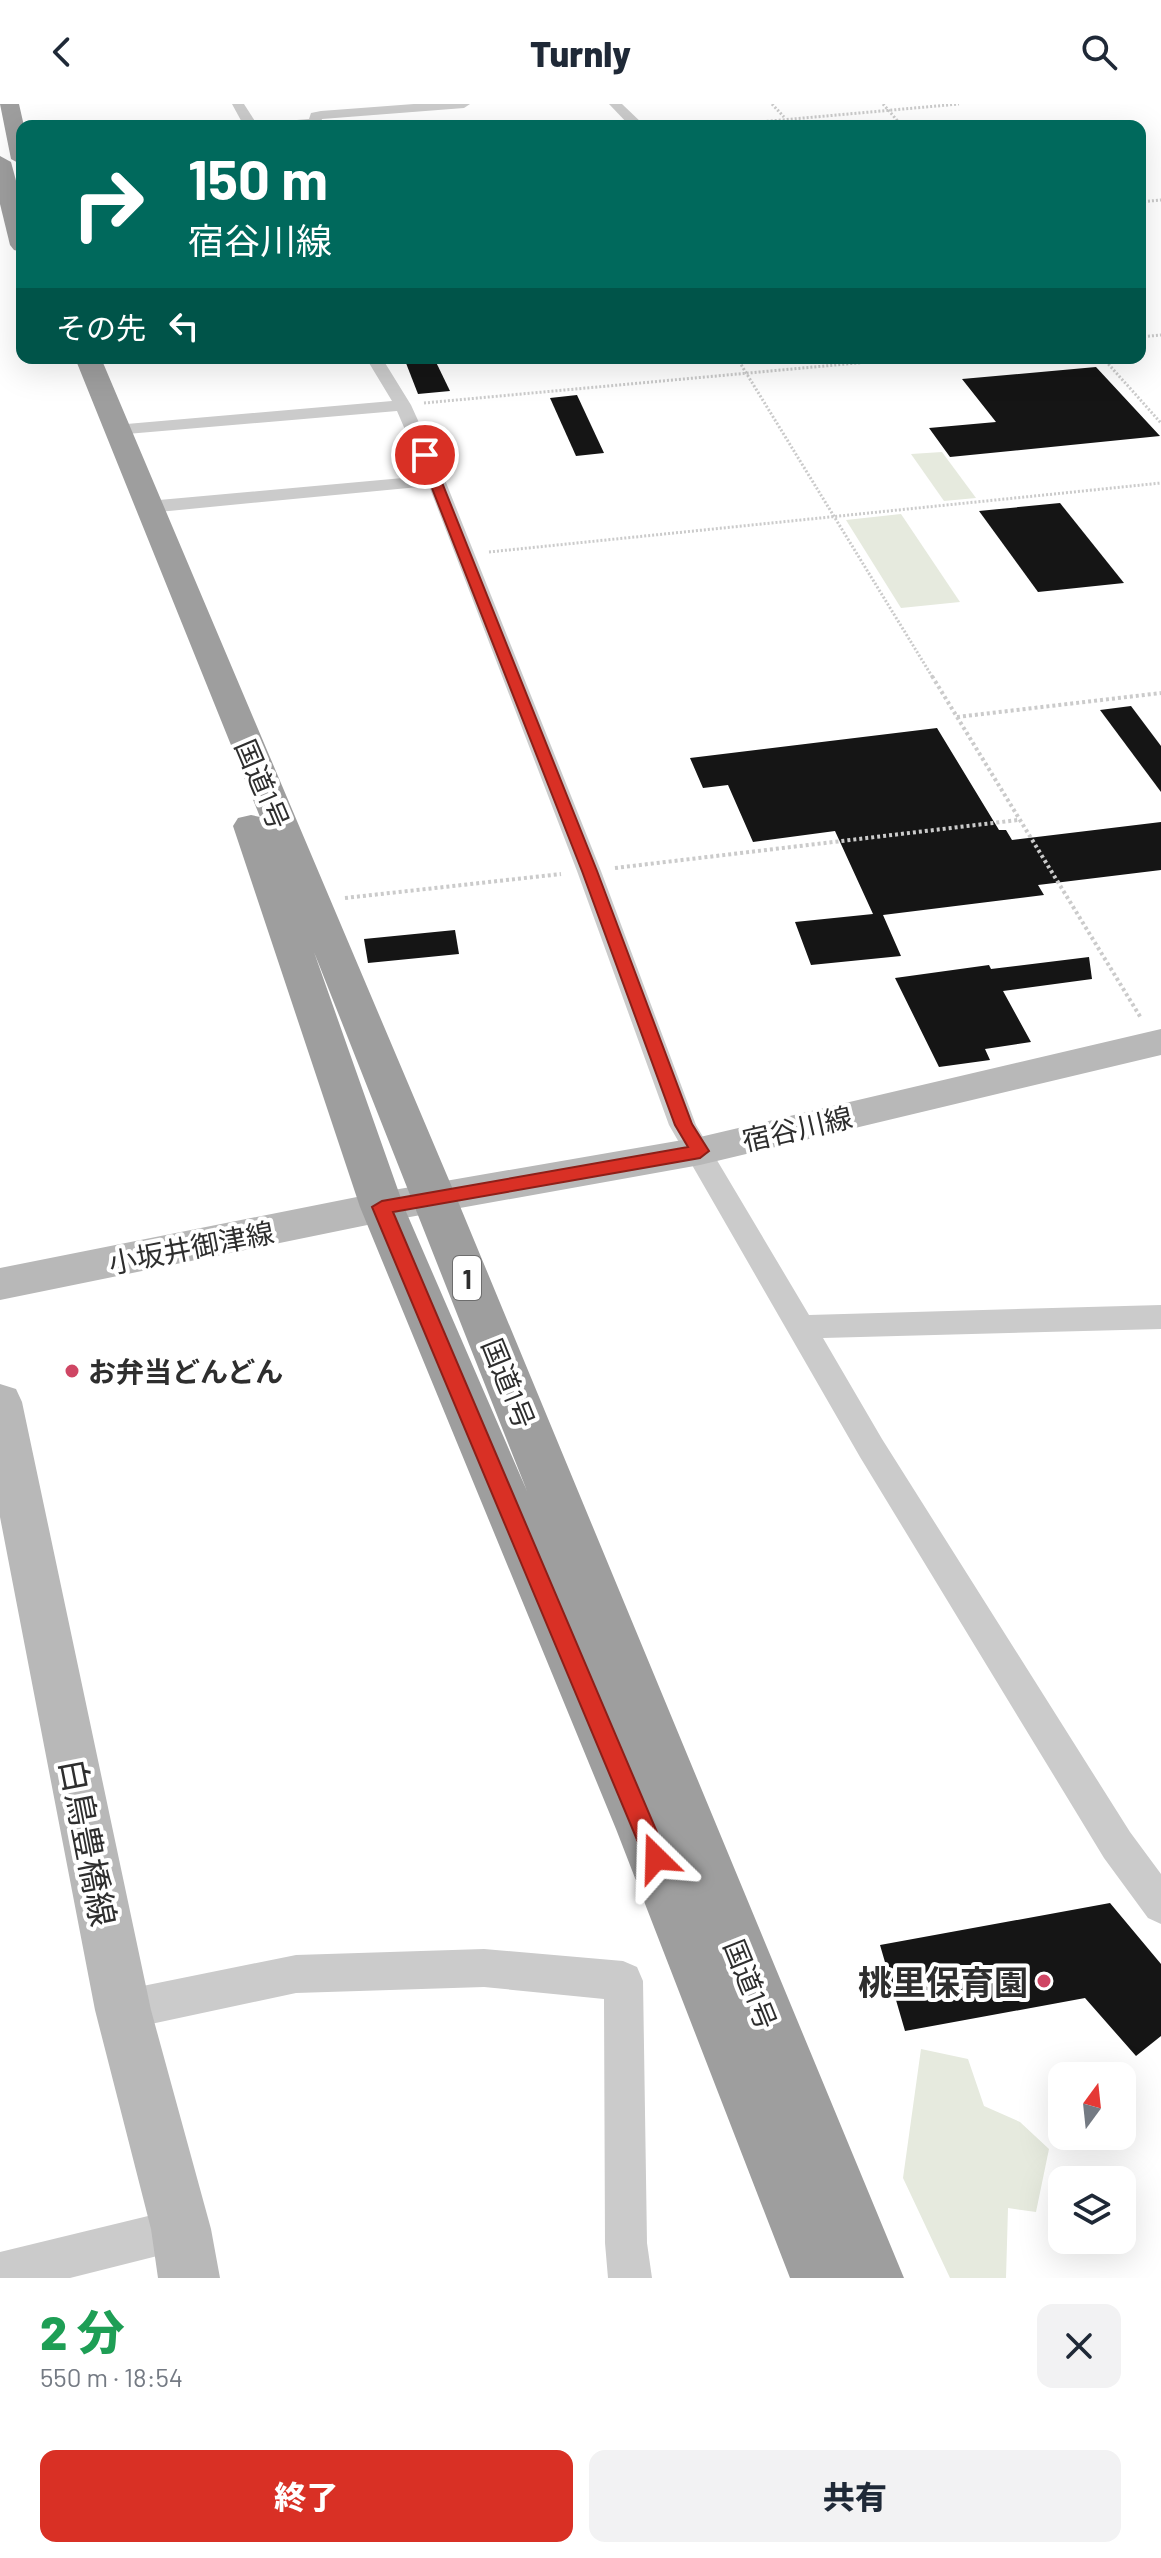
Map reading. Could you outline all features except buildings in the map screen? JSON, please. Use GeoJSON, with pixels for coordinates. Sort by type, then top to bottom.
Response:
{"type":"FeatureCollection","features":[{"type":"Feature","properties":{"kind":"highway"},"geometry":{"type":"LineString","coordinates":[[9,104],[16,134]]}},
{"type":"Feature","properties":{"kind":"highway"},"geometry":{"type":"LineString","coordinates":[[0,162],[13,238]]}},
{"type":"Feature","properties":{"kind":"highway","name":"国道1号"},"geometry":{"type":"LineString","coordinates":[[69,364],[243,803],[408,1203],[870,2278]]}},
{"type":"Feature","properties":{"kind":"highway","name":"国道1号"},"geometry":{"type":"LineString","coordinates":[[90,364],[312,902],[408,1203],[645,1829],[824,2278]]}},
{"type":"Feature","properties":{"kind":"main road","name":"宿谷川線"},"geometry":{"type":"LineString","coordinates":[[408,1203],[700,1151],[1159,1045]]}},
{"type":"Feature","properties":{"kind":"main road","name":"小坂井御津線"},"geometry":{"type":"LineString","coordinates":[[0,1284],[408,1203]]}},
{"type":"Feature","properties":{"kind":"main road","name":"白鳥豊橋線"},"geometry":{"type":"LineString","coordinates":[[0,1402],[123,2010],[185,2254]]}},
{"type":"Feature","properties":{"kind":"street"},"geometry":{"type":"LineString","coordinates":[[315,120],[316,116],[321,115],[464,104]]}},
{"type":"Feature","properties":{"kind":"street"},"geometry":{"type":"LineString","coordinates":[[615,104],[632,120]]}},
{"type":"Feature","properties":{"kind":"street"},"geometry":{"type":"LineString","coordinates":[[378,364],[403,405],[436,480],[589,871],[683,1125],[871,1448],[1109,1832],[1161,1905]]}},
{"type":"Feature","properties":{"kind":"street"},"geometry":{"type":"LineString","coordinates":[[115,430],[403,405]]}},
{"type":"Feature","properties":{"kind":"street"},"geometry":{"type":"LineString","coordinates":[[148,507],[436,480]]}},
{"type":"Feature","properties":{"kind":"street"},"geometry":{"type":"LineString","coordinates":[[802,1327],[1161,1317]]}},
{"type":"Feature","properties":{"kind":"street"},"geometry":{"type":"LineString","coordinates":[[123,2010],[296,1974],[484,1968],[623,1981],[626,2243],[630,2278]]}},
{"type":"Feature","properties":{"kind":"street"},"geometry":{"type":"LineString","coordinates":[[0,2274],[185,2254]]}},
{"type":"Feature","properties":{"kind":"path"},"geometry":{"type":"LineString","coordinates":[[772,104],[785,117]]}},
{"type":"Feature","properties":{"kind":"path"},"geometry":{"type":"LineString","coordinates":[[883,104],[897,120]]}},
{"type":"Feature","properties":{"kind":"path"},"geometry":{"type":"LineString","coordinates":[[762,120],[959,104]]}},
{"type":"Feature","properties":{"kind":"path"},"geometry":{"type":"LineString","coordinates":[[741,364],[1159,1045]]}},
{"type":"Feature","properties":{"kind":"path"},"geometry":{"type":"LineString","coordinates":[[403,405],[845,364]]}},
{"type":"Feature","properties":{"kind":"path"},"geometry":{"type":"LineString","coordinates":[[1108,364],[1161,423]]}},
{"type":"Feature","properties":{"kind":"path"},"geometry":{"type":"LineString","coordinates":[[464,555],[1161,483]]}},
{"type":"Feature","properties":{"kind":"path"},"geometry":{"type":"LineString","coordinates":[[957,717],[1161,693]]}},
{"type":"Feature","properties":{"kind":"path"},"geometry":{"type":"LineString","coordinates":[[312,902],[1018,820]]}},
{"type":"Feature","properties":{"kind":"shaded area"},"geometry":{"type":"Polygon","coordinates":[[[942,452],[976,498],[944,501],[911,454],[942,452]]]}},
{"type":"Feature","properties":{"kind":"shaded area"},"geometry":{"type":"Polygon","coordinates":[[[901,514],[960,602],[901,608],[846,520],[901,514]]]}},
{"type":"Feature","properties":{"kind":"shaded area"},"geometry":{"type":"Polygon","coordinates":[[[921,2049],[968,2059],[984,2106],[1020,2122],[1049,2150],[1036,2212],[1008,2208],[1006,2278],[950,2278],[903,2178],[921,2049]]]}},
{"type":"Feature","properties":{"kind":"place","name":"お弁当どんどん"},"geometry":{"type":"Point","coordinates":[72,1371]}},
{"type":"Feature","properties":{"kind":"place","name":"桃里保育園"},"geometry":{"type":"Point","coordinates":[1044,1981]}},
{"type":"Feature","properties":{"kind":"route"},"geometry":{"type":"LineString","coordinates":[[425,455],[589,871],[683,1125],[700,1151],[382,1207],[656,1858]]}}]}
